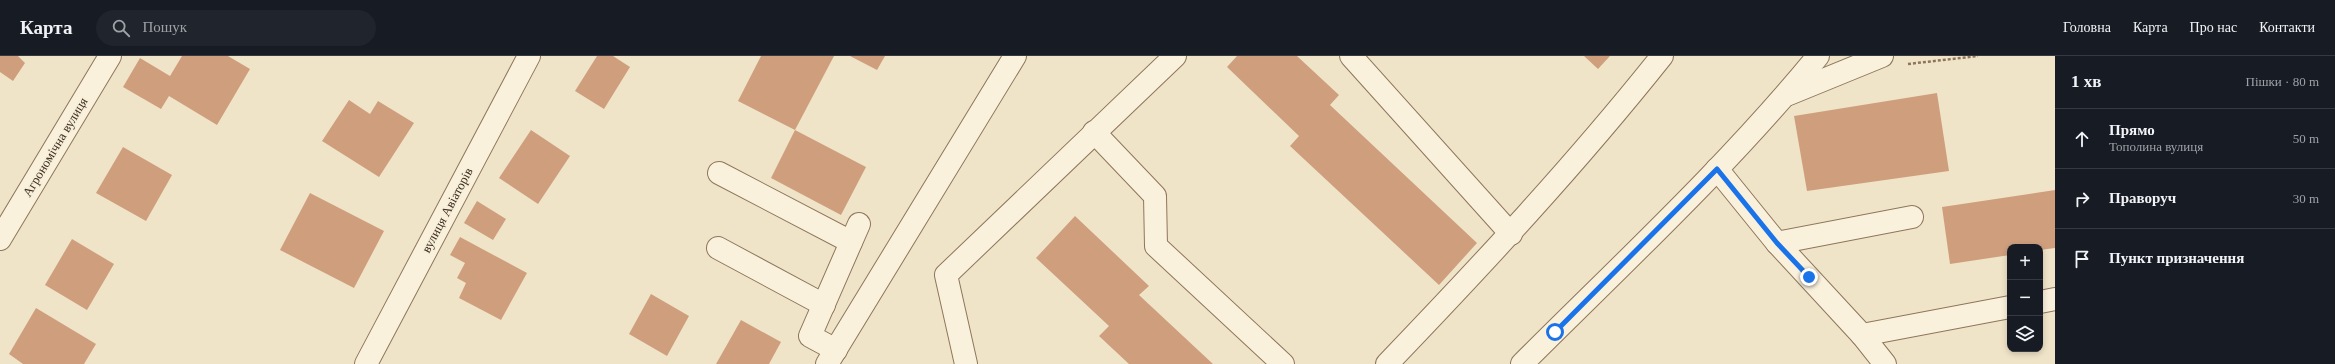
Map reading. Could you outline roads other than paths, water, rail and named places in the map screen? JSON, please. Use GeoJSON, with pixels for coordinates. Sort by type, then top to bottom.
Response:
{"type":"FeatureCollection","features":[{"type":"Feature","properties":{"kind":"street","name":"Агрономічна вулиця"},"geometry":{"type":"LineString","coordinates":[[0,239],[110,56]]}},
{"type":"Feature","properties":{"kind":"street","name":"вулиця Авіаторів"},"geometry":{"type":"LineString","coordinates":[[366,364],[529,56]]}},
{"type":"Feature","properties":{"kind":"street"},"geometry":{"type":"LineString","coordinates":[[719,173],[855,233],[810,336],[831,357],[1014,56]]}},
{"type":"Feature","properties":{"kind":"street"},"geometry":{"type":"LineString","coordinates":[[966,364],[946,275],[1175,56]]}},
{"type":"Feature","properties":{"kind":"street"},"geometry":{"type":"LineString","coordinates":[[1350,56],[1511,234]]}},
{"type":"Feature","properties":{"kind":"street"},"geometry":{"type":"LineString","coordinates":[[1387,364],[1511,234],[1601,132],[1662,56]]}},
{"type":"Feature","properties":{"kind":"street"},"geometry":{"type":"LineString","coordinates":[[1522,364],[1717,169],[1786,96],[1818,56]]}},
{"type":"Feature","properties":{"kind":"street"},"geometry":{"type":"LineString","coordinates":[[1786,96],[1882,56]]}},
{"type":"Feature","properties":{"kind":"street"},"geometry":{"type":"LineString","coordinates":[[1094,132],[1155,196],[1156,246],[1283,364]]}},
{"type":"Feature","properties":{"kind":"street"},"geometry":{"type":"LineString","coordinates":[[1717,169],[1777,243],[1862,335],[1885,364]]}},
{"type":"Feature","properties":{"kind":"street"},"geometry":{"type":"LineString","coordinates":[[1777,243],[1912,217]]}},
{"type":"Feature","properties":{"kind":"street"},"geometry":{"type":"LineString","coordinates":[[718,248],[824,305]]}},
{"type":"Feature","properties":{"kind":"street"},"geometry":{"type":"LineString","coordinates":[[2043,301],[2055,299]]}},
{"type":"Feature","properties":{"kind":"street"},"geometry":{"type":"LineString","coordinates":[[1862,335],[2007,309]]}}]}
